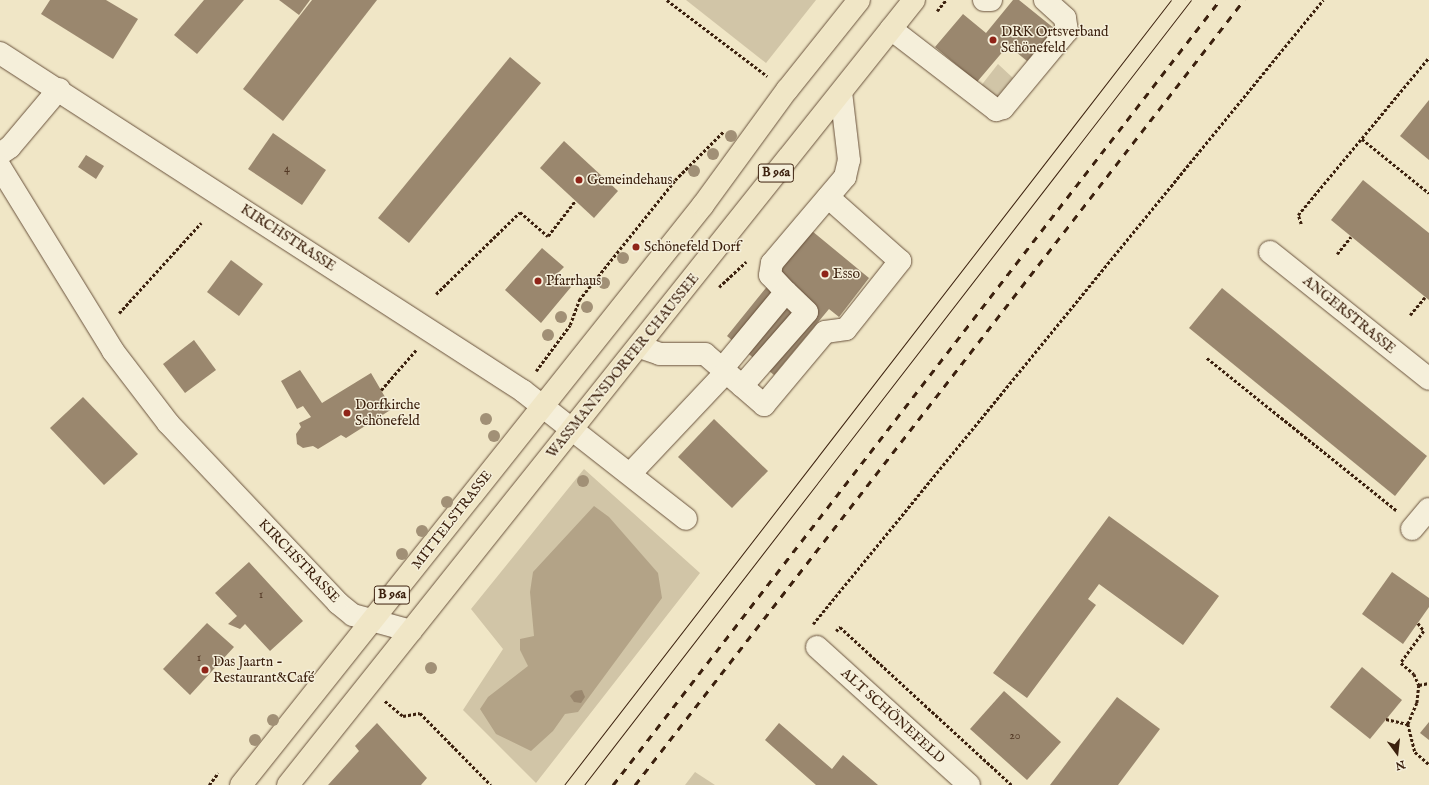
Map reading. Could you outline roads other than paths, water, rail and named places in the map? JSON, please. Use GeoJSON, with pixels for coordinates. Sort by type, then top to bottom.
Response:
{"type":"FeatureCollection","features":[{"type":"Feature","properties":{"kind":"main road","name":"B 96a"},"geometry":{"type":"LineString","coordinates":[[543,405],[704,205],[787,90],[859,0]]}},
{"type":"Feature","properties":{"kind":"main road","name":"WASSMANNSDORFER CHAUSSEE"},"geometry":{"type":"LineString","coordinates":[[288,785],[572,428],[640,347],[914,0]]}},
{"type":"Feature","properties":{"kind":"main road","name":"MITTELSTRASSE"},"geometry":{"type":"LineString","coordinates":[[241,785],[543,405]]}},
{"type":"Feature","properties":{"kind":"street"},"geometry":{"type":"LineString","coordinates":[[984,0],[991,0]]}},
{"type":"Feature","properties":{"kind":"street"},"geometry":{"type":"LineString","coordinates":[[891,29],[996,110],[1003,108],[1067,31],[1065,18],[1045,0]]}},
{"type":"Feature","properties":{"kind":"street","name":"KIRCHSTRASSE"},"geometry":{"type":"LineString","coordinates":[[0,53],[59,89],[429,329],[543,405],[686,519]]}},
{"type":"Feature","properties":{"kind":"street"},"geometry":{"type":"LineString","coordinates":[[0,154],[10,147],[59,89]]}},
{"type":"Feature","properties":{"kind":"street"},"geometry":{"type":"LineString","coordinates":[[630,474],[730,375],[807,312],[770,274],[772,263],[845,177],[849,160],[841,92]]}},
{"type":"Feature","properties":{"kind":"street","name":"KIRCHSTRASSE"},"geometry":{"type":"LineString","coordinates":[[0,167],[113,351],[168,423],[338,602],[353,615],[412,631]]}},
{"type":"Feature","properties":{"kind":"street"},"geometry":{"type":"LineString","coordinates":[[640,347],[660,354],[705,354],[764,405],[825,332],[846,329],[900,261],[828,197]]}},
{"type":"Feature","properties":{"kind":"street","name":"ANGERSTRASSE"},"geometry":{"type":"LineString","coordinates":[[1270,252],[1429,379]]}},
{"type":"Feature","properties":{"kind":"street"},"geometry":{"type":"LineString","coordinates":[[730,375],[786,292]]}},
{"type":"Feature","properties":{"kind":"street"},"geometry":{"type":"LineString","coordinates":[[1414,527],[1429,509]]}},
{"type":"Feature","properties":{"kind":"street","name":"ALT SCHÖNEFELD"},"geometry":{"type":"LineString","coordinates":[[818,648],[969,785]]}},
{"type":"Feature","properties":{"kind":"tram line"},"geometry":{"type":"LineString","coordinates":[[564,785],[1171,0]]}},
{"type":"Feature","properties":{"kind":"tram line"},"geometry":{"type":"LineString","coordinates":[[584,785],[1191,0]]}},
{"type":"Feature","properties":{"kind":"railway"},"geometry":{"type":"LineString","coordinates":[[613,785],[1220,0]]}},
{"type":"Feature","properties":{"kind":"railway"},"geometry":{"type":"LineString","coordinates":[[635,785],[1244,0]]}},
{"type":"Feature","properties":{"kind":"place","name":"DRK Ortsverband Schönefeld"},"geometry":{"type":"Point","coordinates":[993,40]}},
{"type":"Feature","properties":{"kind":"place","name":"Gemeindehaus"},"geometry":{"type":"Point","coordinates":[579,180]}},
{"type":"Feature","properties":{"kind":"place","name":"Schönefeld Dorf"},"geometry":{"type":"Point","coordinates":[636,247]}},
{"type":"Feature","properties":{"kind":"place","name":"Esso"},"geometry":{"type":"Point","coordinates":[825,274]}},
{"type":"Feature","properties":{"kind":"place","name":"Pfarrhaus"},"geometry":{"type":"Point","coordinates":[538,281]}},
{"type":"Feature","properties":{"kind":"place","name":"Dorfkirche Schönefeld"},"geometry":{"type":"Point","coordinates":[347,413]}},
{"type":"Feature","properties":{"kind":"place","name":"Das Jaartn - Restaurant&Café"},"geometry":{"type":"Point","coordinates":[205,670]}}]}
